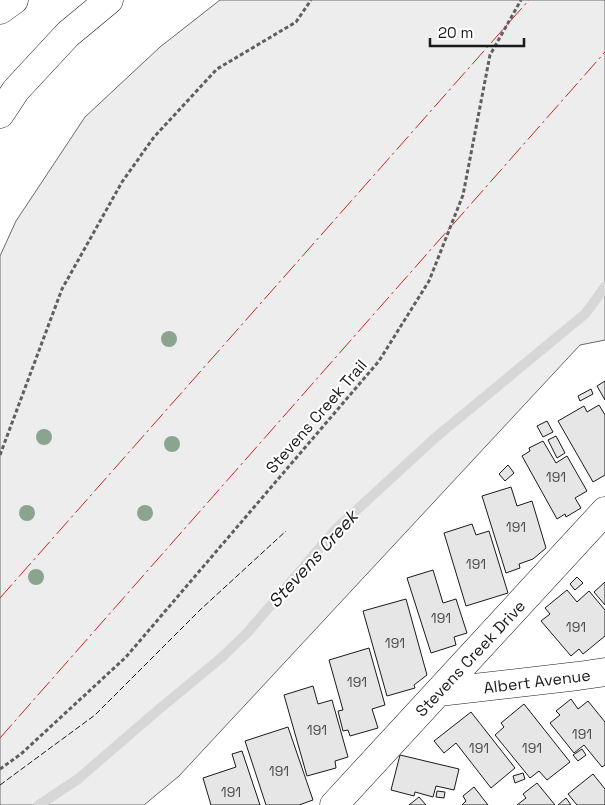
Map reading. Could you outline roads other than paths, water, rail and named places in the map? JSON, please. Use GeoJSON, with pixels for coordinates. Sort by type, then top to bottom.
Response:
{"type":"FeatureCollection","features":[{"type":"Feature","properties":{"kind":"main road"},"geometry":{"type":"LineString","coordinates":[[0,10],[14,0]]}},
{"type":"Feature","properties":{"kind":"main road"},"geometry":{"type":"LineString","coordinates":[[0,114],[16,90],[68,34],[109,0]]}},
{"type":"Feature","properties":{"kind":"main road","name":"Stevens Creek Drive"},"geometry":{"type":"LineString","coordinates":[[334,805],[605,512]]}},
{"type":"Feature","properties":{"kind":"main road","name":"Albert Avenue"},"geometry":{"type":"LineString","coordinates":[[439,692],[569,678],[605,672]]}},
{"type":"Feature","properties":{"kind":"waterway","name":"Stevens Creek"},"geometry":{"type":"LineString","coordinates":[[39,805],[78,779],[221,658],[247,633],[336,529],[436,437],[585,314],[605,287]]}}]}
